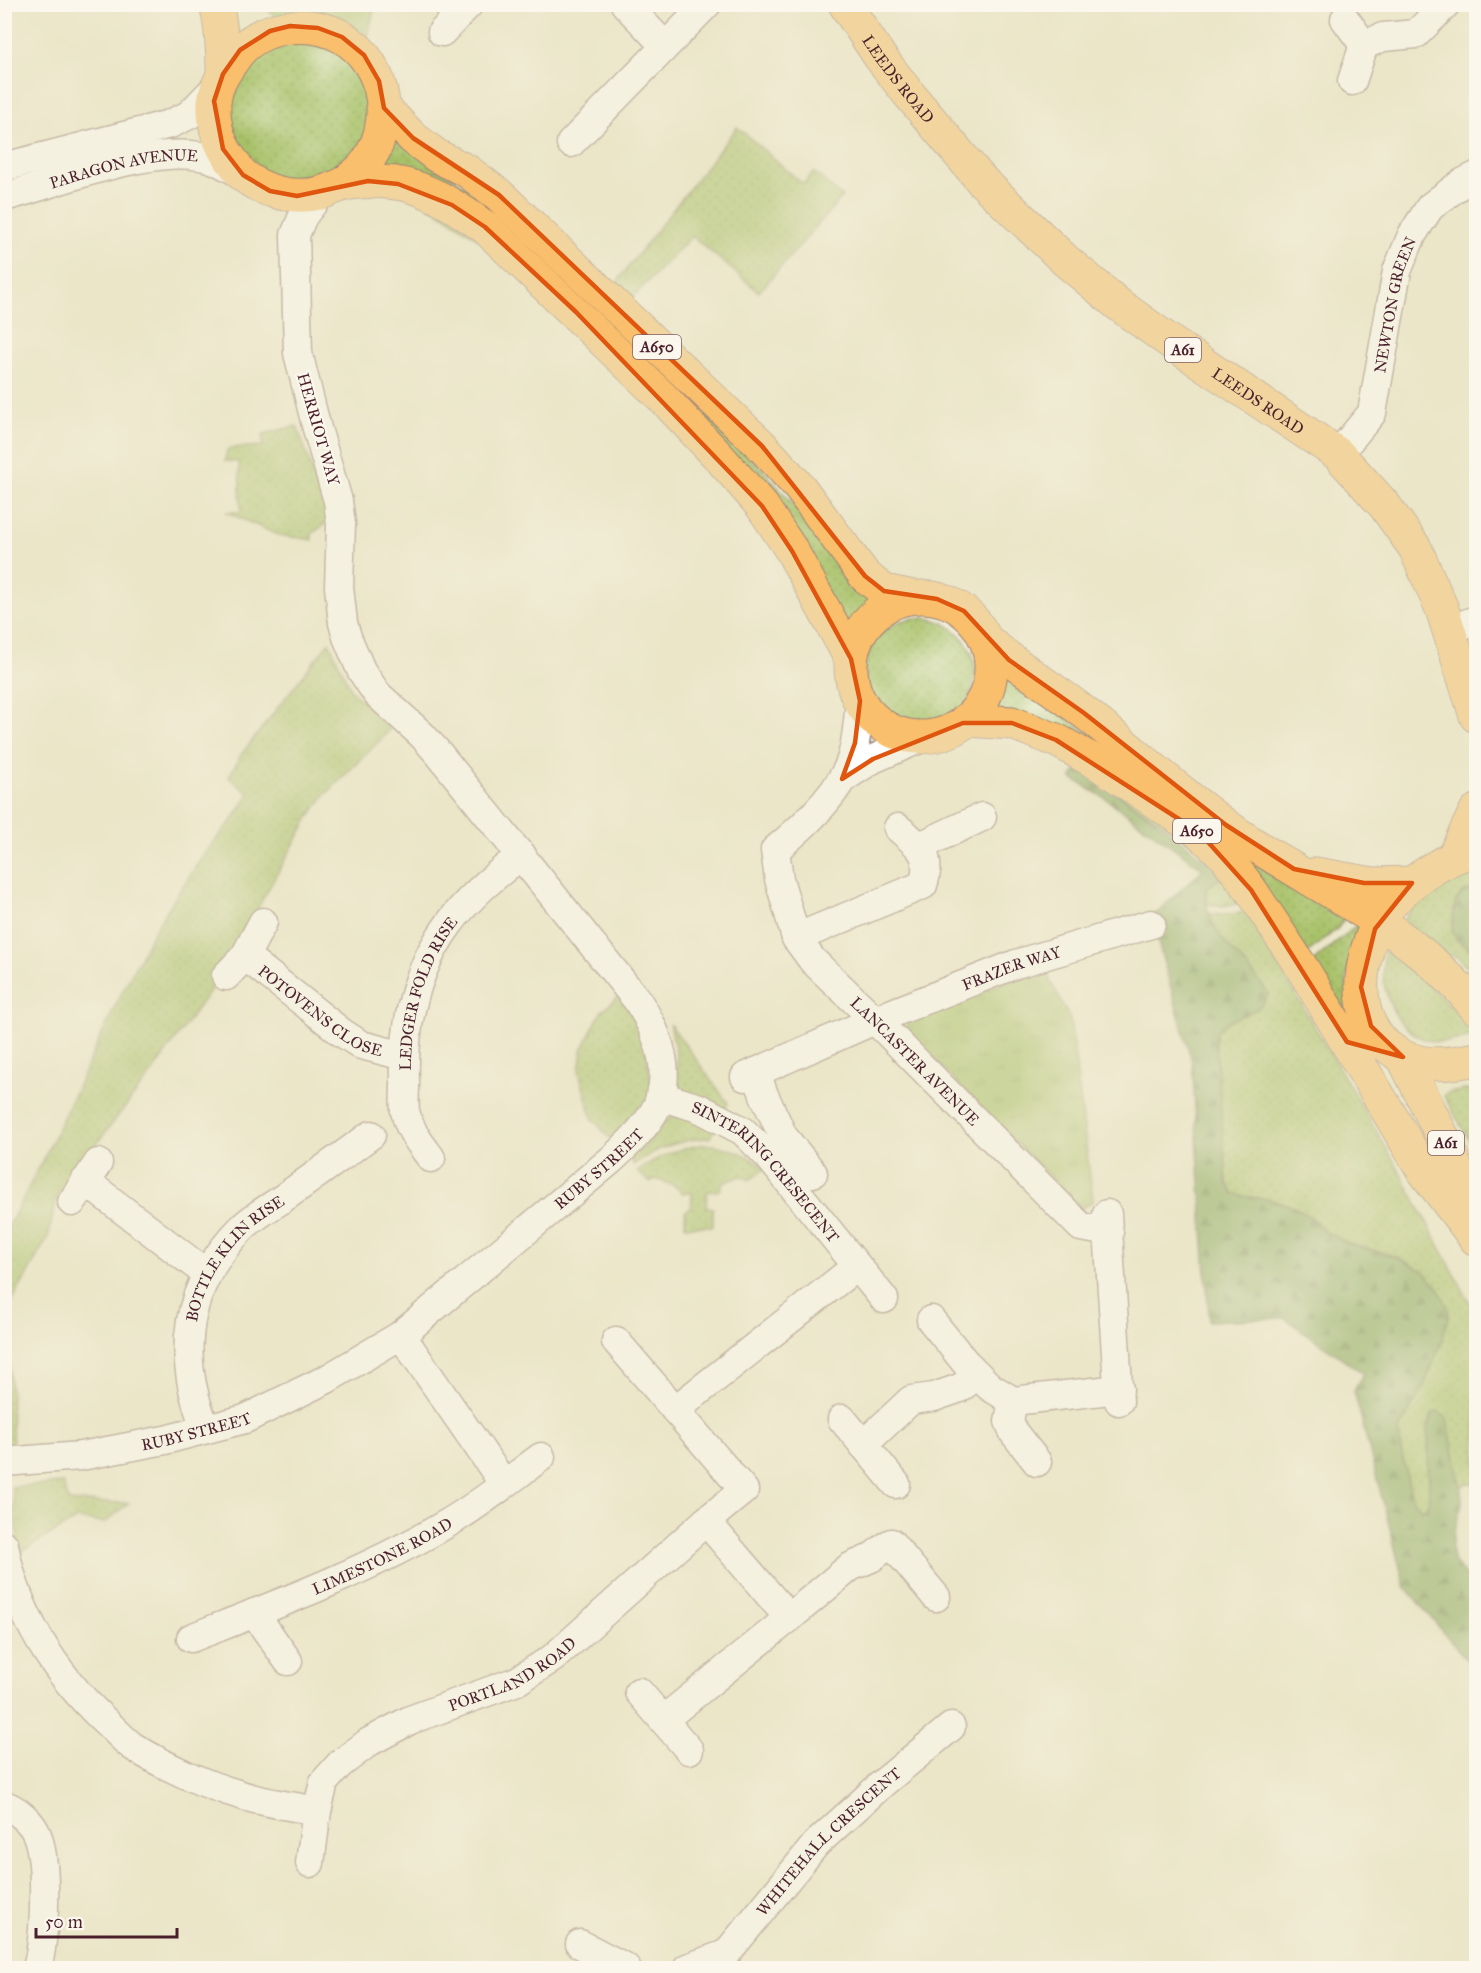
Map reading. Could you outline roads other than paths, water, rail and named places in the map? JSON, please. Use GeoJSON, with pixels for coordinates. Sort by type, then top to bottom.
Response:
{"type":"FeatureCollection","features":[{"type":"Feature","properties":{"kind":"main road"},"geometry":{"type":"LineString","coordinates":[[216,4],[221,25],[223,52],[220,79],[214,101],[215,127],[223,149],[257,183],[297,196],[331,189],[362,168],[376,147],[382,128],[384,108],[379,81],[364,55],[342,37],[318,28],[290,26],[270,31],[252,40],[240,50],[220,79]]}},
{"type":"Feature","properties":{"kind":"main road"},"geometry":{"type":"LineString","coordinates":[[261,4],[290,26]]}},
{"type":"Feature","properties":{"kind":"main road","name":"LEEDS ROAD"},"geometry":{"type":"LineString","coordinates":[[845,4],[880,57],[982,181],[1066,261],[1119,305],[1172,343],[1338,454],[1385,506],[1415,548],[1442,609],[1463,625],[1476,716]]}},
{"type":"Feature","properties":{"kind":"main road","name":"A650"},"geometry":{"type":"LineString","coordinates":[[384,108],[413,138],[437,156],[467,171],[499,195],[762,446],[800,488],[865,576],[884,591],[913,597]]}},
{"type":"Feature","properties":{"kind":"main road","name":"A650"},"geometry":{"type":"LineString","coordinates":[[331,189],[368,181],[398,184],[426,191],[485,227],[665,400],[762,506],[792,551],[851,659]]}},
{"type":"Feature","properties":{"kind":"main road"},"geometry":{"type":"LineString","coordinates":[[913,597],[937,598],[964,611],[975,622],[986,640],[991,658],[991,678],[981,704],[966,720],[950,731],[924,737],[897,733],[879,723],[868,713],[860,701],[853,681],[851,659],[855,644],[872,617],[891,604],[913,597]]}},
{"type":"Feature","properties":{"kind":"main road","name":"A650"},"geometry":{"type":"LineString","coordinates":[[986,640],[1015,664],[1084,713],[1226,825],[1411,944],[1439,968],[1476,1008]]}},
{"type":"Feature","properties":{"kind":"main road","name":"A650"},"geometry":{"type":"LineString","coordinates":[[966,720],[1012,723],[1056,740],[1120,778],[1199,832],[1225,856],[1251,890],[1347,1042],[1423,1170],[1476,1239]]}},
{"type":"Feature","properties":{"kind":"main road","name":"A61"},"geometry":{"type":"LineString","coordinates":[[1476,811],[1465,853],[1412,883],[1396,898],[1379,922],[1363,969],[1362,1000],[1368,1019],[1376,1033],[1403,1057],[1416,1061],[1445,1064],[1476,1059]]}},
{"type":"Feature","properties":{"kind":"main road"},"geometry":{"type":"LineString","coordinates":[[1294,869],[1364,883],[1412,883]]}},
{"type":"Feature","properties":{"kind":"main road"},"geometry":{"type":"LineString","coordinates":[[1347,1042],[1403,1057]]}},
{"type":"Feature","properties":{"kind":"main road","name":"A61"},"geometry":{"type":"LineString","coordinates":[[1403,1057],[1451,1154],[1476,1234]]}},
{"type":"Feature","properties":{"kind":"street"},"geometry":{"type":"LineString","coordinates":[[625,4],[665,46]]}},
{"type":"Feature","properties":{"kind":"street"},"geometry":{"type":"LineString","coordinates":[[571,143],[707,4]]}},
{"type":"Feature","properties":{"kind":"street"},"geometry":{"type":"LineString","coordinates":[[1352,81],[1364,45],[1383,37],[1416,34],[1446,4]]}},
{"type":"Feature","properties":{"kind":"street"},"geometry":{"type":"LineString","coordinates":[[442,32],[468,5]]}},
{"type":"Feature","properties":{"kind":"street"},"geometry":{"type":"LineString","coordinates":[[1345,19],[1364,45]]}},
{"type":"Feature","properties":{"kind":"street","name":"PARAGON AVENUE"},"geometry":{"type":"LineString","coordinates":[[4,167],[170,124],[189,115],[220,79]]}},
{"type":"Feature","properties":{"kind":"street","name":"PARAGON AVENUE"},"geometry":{"type":"LineString","coordinates":[[4,197],[125,161],[179,154],[213,159],[257,183]]}},
{"type":"Feature","properties":{"kind":"street","name":"NEWTON GREEN"},"geometry":{"type":"LineString","coordinates":[[1338,454],[1372,413],[1397,271],[1412,235],[1430,207],[1462,183],[1476,176]]}},
{"type":"Feature","properties":{"kind":"street","name":"HERRIOT WAY"},"geometry":{"type":"LineString","coordinates":[[257,183],[289,219],[295,236],[298,353],[338,501],[342,524],[339,587],[344,623]]}},
{"type":"Feature","properties":{"kind":"street","name":"HERRIOT WAY"},"geometry":{"type":"LineString","coordinates":[[295,236],[303,216],[331,189]]}},
{"type":"Feature","properties":{"kind":"street","name":"RUBY STREET"},"geometry":{"type":"LineString","coordinates":[[5,1462],[81,1456],[165,1440],[245,1419],[327,1379],[401,1335],[611,1160],[637,1134],[653,1113],[660,1096],[663,1059],[651,1020],[440,754],[377,694],[361,670],[347,637],[344,623]]}},
{"type":"Feature","properties":{"kind":"street"},"geometry":{"type":"LineString","coordinates":[[842,779],[855,743],[860,701]]}},
{"type":"Feature","properties":{"kind":"street"},"geometry":{"type":"LineString","coordinates":[[842,779],[873,759],[924,737]]}},
{"type":"Feature","properties":{"kind":"street","name":"LANCASTER AVENUE"},"geometry":{"type":"LineString","coordinates":[[842,779],[808,822],[776,850],[779,879],[796,938],[813,961],[875,1020],[1081,1227],[1108,1222],[1119,1395],[1013,1401]]}},
{"type":"Feature","properties":{"kind":"street"},"geometry":{"type":"LineString","coordinates":[[920,846],[982,817]]}},
{"type":"Feature","properties":{"kind":"street"},"geometry":{"type":"LineString","coordinates":[[796,938],[923,885],[928,872],[927,857],[920,846],[898,828]]}},
{"type":"Feature","properties":{"kind":"street","name":"LEDGER FOLD RISE"},"geometry":{"type":"LineString","coordinates":[[431,1158],[414,1135],[405,1111],[404,1056],[410,1013],[432,949],[450,923],[498,873],[522,855]]}},
{"type":"Feature","properties":{"kind":"street","name":"POTOVENS CLOSE"},"geometry":{"type":"LineString","coordinates":[[263,922],[236,966],[361,1045],[404,1056]]}},
{"type":"Feature","properties":{"kind":"street","name":"FRAZER WAY"},"geometry":{"type":"LineString","coordinates":[[813,1173],[783,1136],[764,1095],[751,1074],[875,1020],[1016,964],[1151,924]]}},
{"type":"Feature","properties":{"kind":"street","name":"SINTERING CRESECENT"},"geometry":{"type":"LineString","coordinates":[[660,1096],[699,1108],[743,1131],[768,1156],[884,1299]]}},
{"type":"Feature","properties":{"kind":"street","name":"BOTTLE KLIN RISE"},"geometry":{"type":"LineString","coordinates":[[206,1429],[197,1409],[187,1357],[195,1302],[207,1274],[222,1249],[244,1226],[371,1135]]}},
{"type":"Feature","properties":{"kind":"street"},"geometry":{"type":"LineString","coordinates":[[85,1182],[207,1274]]}},
{"type":"Feature","properties":{"kind":"street"},"geometry":{"type":"LineString","coordinates":[[616,1341],[675,1410],[857,1266]]}},
{"type":"Feature","properties":{"kind":"street"},"geometry":{"type":"LineString","coordinates":[[931,1320],[965,1362],[990,1387],[1013,1401],[1009,1421],[1014,1433],[1037,1462]]}},
{"type":"Feature","properties":{"kind":"street"},"geometry":{"type":"LineString","coordinates":[[401,1335],[504,1484]]}},
{"type":"Feature","properties":{"kind":"street"},"geometry":{"type":"LineString","coordinates":[[863,1445],[911,1400],[934,1397],[960,1388],[978,1375]]}},
{"type":"Feature","properties":{"kind":"street","name":"PORTLAND ROAD"},"geometry":{"type":"LineString","coordinates":[[310,1863],[317,1811],[324,1782],[340,1764],[369,1742],[410,1720],[517,1681],[553,1658],[706,1521],[744,1490],[675,1410]]}},
{"type":"Feature","properties":{"kind":"street"},"geometry":{"type":"LineString","coordinates":[[842,1419],[896,1484]]}},
{"type":"Feature","properties":{"kind":"street","name":"LIMESTONE ROAD"},"geometry":{"type":"LineString","coordinates":[[191,1638],[293,1598],[377,1561],[449,1522],[541,1457]]}},
{"type":"Feature","properties":{"kind":"street"},"geometry":{"type":"LineString","coordinates":[[4,1470],[5,1462]]}},
{"type":"Feature","properties":{"kind":"street"},"geometry":{"type":"LineString","coordinates":[[706,1521],[789,1618]]}},
{"type":"Feature","properties":{"kind":"street"},"geometry":{"type":"LineString","coordinates":[[663,1720],[850,1567],[870,1558],[891,1543],[936,1597]]}},
{"type":"Feature","properties":{"kind":"street"},"geometry":{"type":"LineString","coordinates":[[4,1545],[15,1590],[48,1654],[91,1708],[131,1745],[187,1774],[241,1796],[317,1811]]}},
{"type":"Feature","properties":{"kind":"street"},"geometry":{"type":"LineString","coordinates":[[254,1613],[288,1660]]}},
{"type":"Feature","properties":{"kind":"street"},"geometry":{"type":"LineString","coordinates":[[639,1692],[689,1750]]}},
{"type":"Feature","properties":{"kind":"street","name":"WHITEHALL CRESCENT"},"geometry":{"type":"LineString","coordinates":[[723,1961],[816,1844],[883,1783],[951,1727]]}},
{"type":"Feature","properties":{"kind":"street"},"geometry":{"type":"LineString","coordinates":[[4,1804],[27,1819],[37,1835],[43,1860],[44,1934],[37,1968]]}},
{"type":"Feature","properties":{"kind":"street"},"geometry":{"type":"LineString","coordinates":[[580,1944],[626,1968]]}},
{"type":"Feature","properties":{"kind":"street"},"geometry":{"type":"LineString","coordinates":[[687,1968],[723,1961]]}}]}
